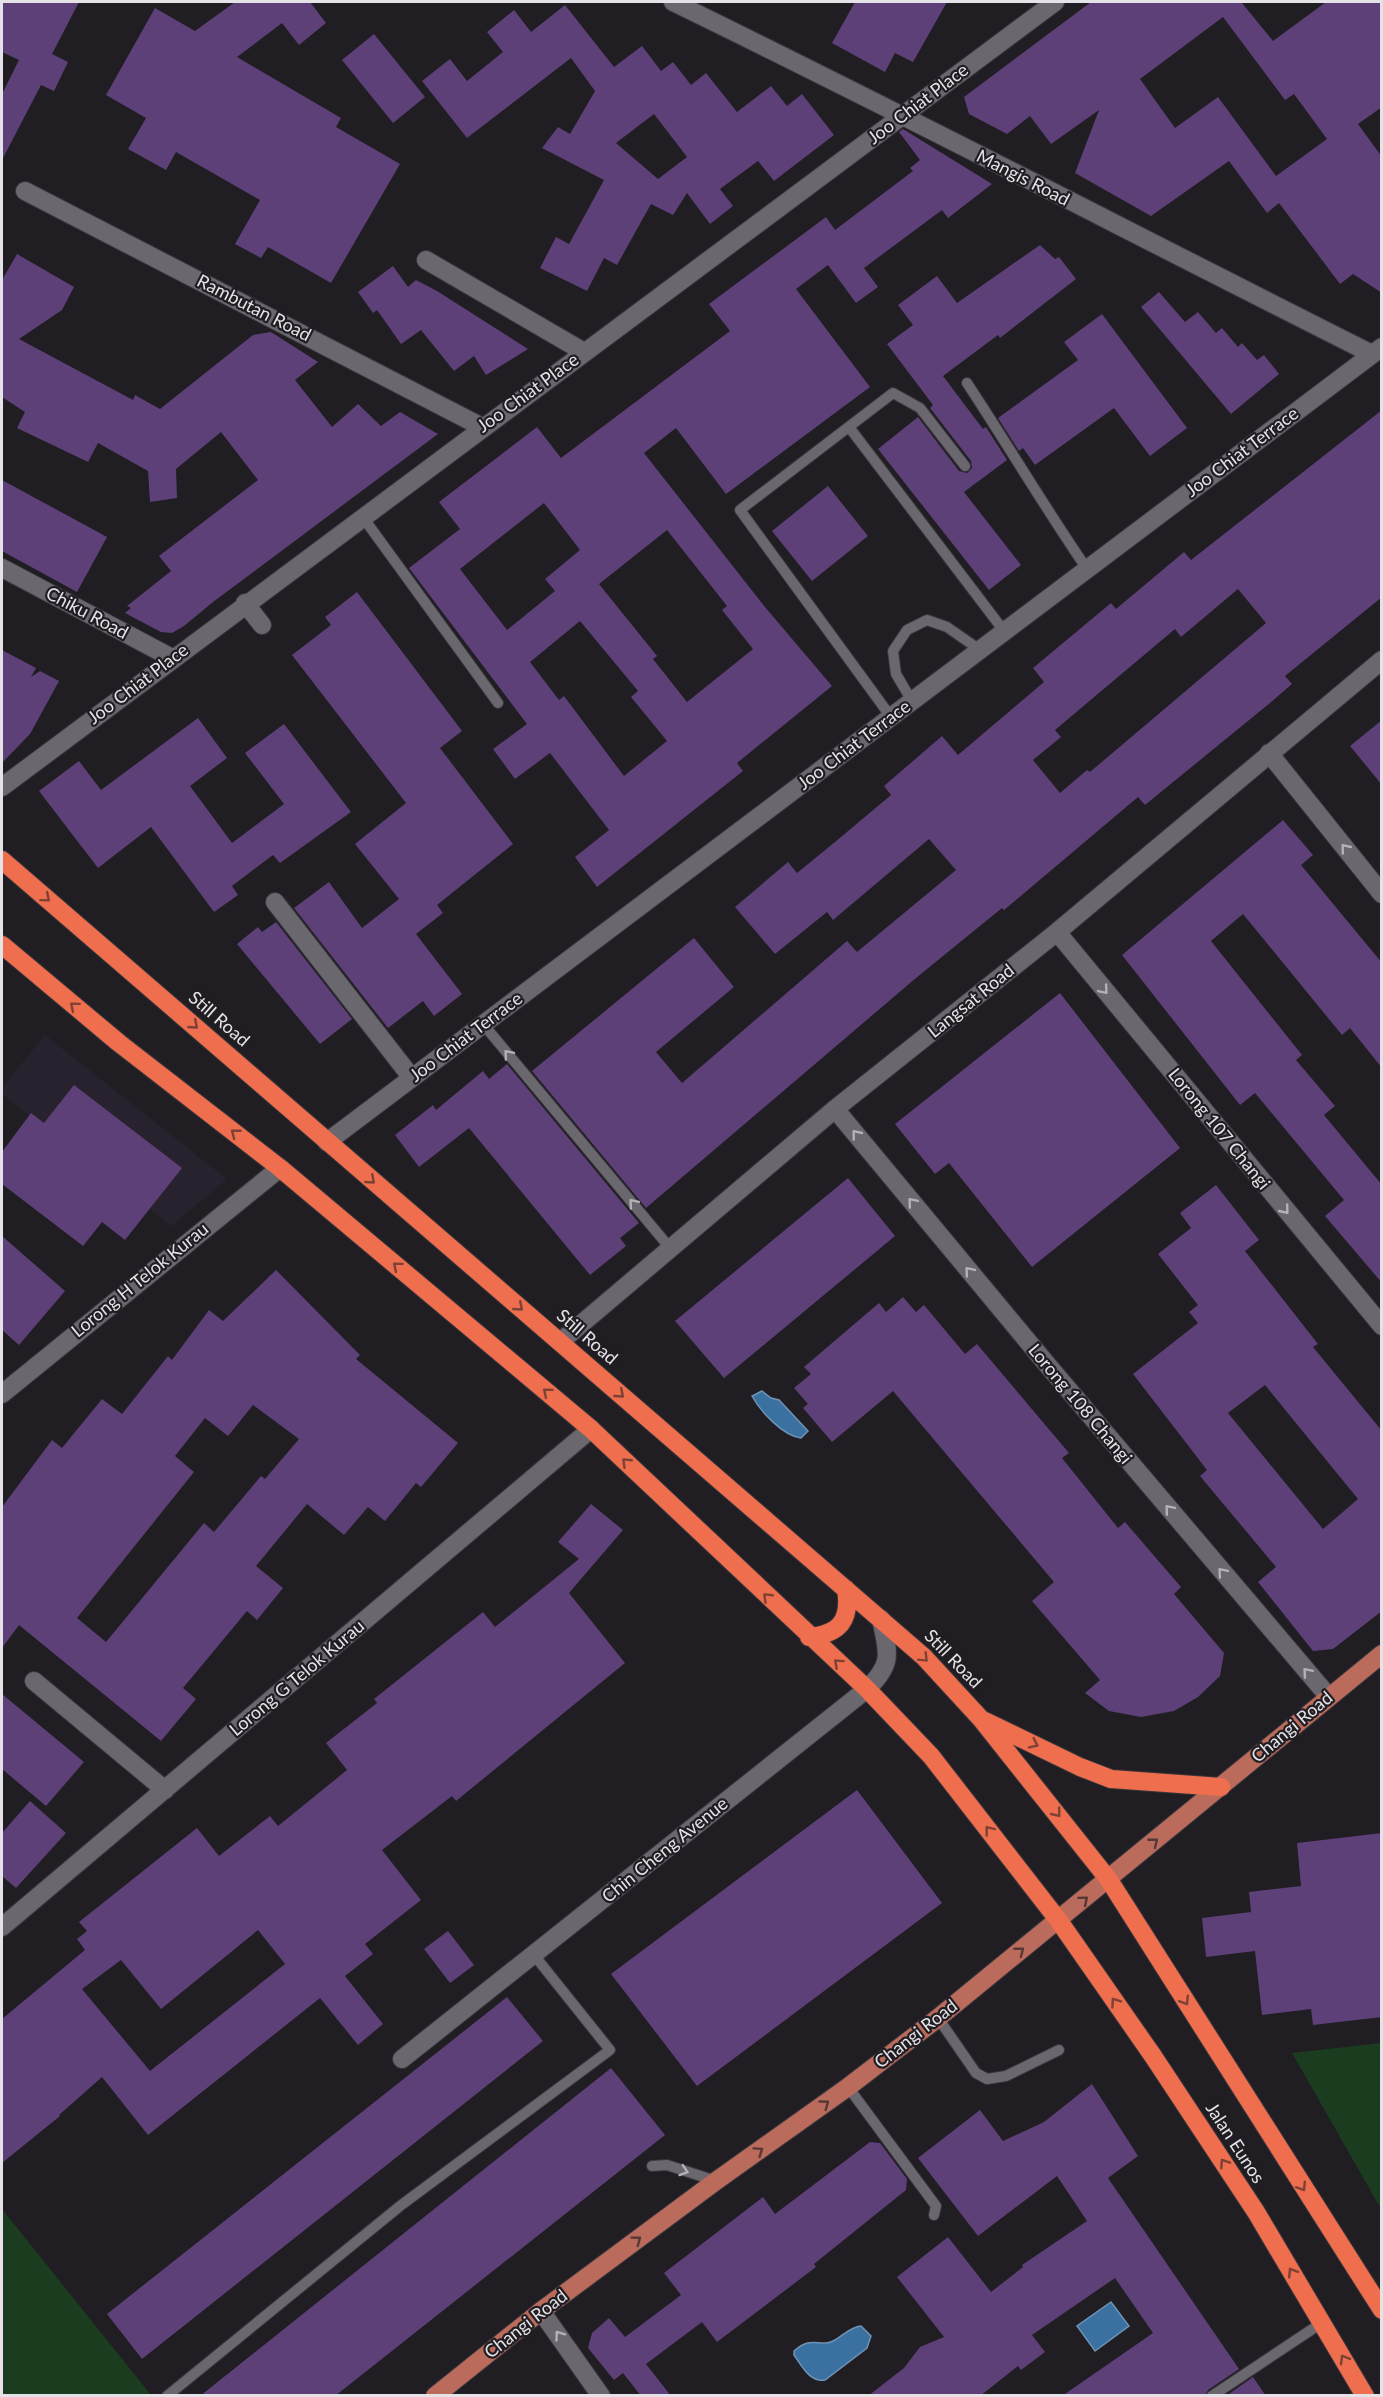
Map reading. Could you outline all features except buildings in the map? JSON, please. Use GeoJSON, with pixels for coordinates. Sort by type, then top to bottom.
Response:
{"type":"FeatureCollection","features":[{"type":"Feature","properties":{"kind":"highway","name":"Still Road"},"geometry":{"type":"LineString","coordinates":[[2,860],[924,1657],[981,1719],[1109,1880]]}},
{"type":"Feature","properties":{"kind":"highway"},"geometry":{"type":"LineString","coordinates":[[2,945],[119,1043],[280,1168],[591,1429],[809,1637],[867,1689],[931,1756],[1059,1921]]}},
{"type":"Feature","properties":{"kind":"highway"},"geometry":{"type":"LineString","coordinates":[[809,1637],[825,1635],[838,1627],[846,1616],[849,1604],[846,1589]]}},
{"type":"Feature","properties":{"kind":"highway"},"geometry":{"type":"LineString","coordinates":[[981,1719],[1080,1767],[1112,1779],[1221,1787]]}},
{"type":"Feature","properties":{"kind":"highway","name":"Jalan Eunos"},"geometry":{"type":"LineString","coordinates":[[1109,1880],[1382,2310]]}},
{"type":"Feature","properties":{"kind":"highway","name":"Jalan Eunos"},"geometry":{"type":"LineString","coordinates":[[1059,1921],[1224,2163],[1323,2322],[1365,2396]]}},
{"type":"Feature","properties":{"kind":"main road","name":"Changi Road"},"geometry":{"type":"LineString","coordinates":[[435,2396],[541,2312],[716,2181],[848,2087],[938,2018],[1382,1654]]}},
{"type":"Feature","properties":{"kind":"street","name":"Mangis Road"},"geometry":{"type":"LineString","coordinates":[[673,2],[1377,351]]}},
{"type":"Feature","properties":{"kind":"street","name":"Joo Chiat Place"},"geometry":{"type":"LineString","coordinates":[[2,787],[245,603],[1055,2]]}},
{"type":"Feature","properties":{"kind":"street","name":"Rambutan Road"},"geometry":{"type":"LineString","coordinates":[[25,191],[482,427]]}},
{"type":"Feature","properties":{"kind":"street"},"geometry":{"type":"LineString","coordinates":[[426,260],[584,352]]}},
{"type":"Feature","properties":{"kind":"street","name":"Joo Chiat Terrace"},"geometry":{"type":"LineString","coordinates":[[327,1142],[1377,351]]}},
{"type":"Feature","properties":{"kind":"street","name":"Chiku Road"},"geometry":{"type":"LineString","coordinates":[[2,568],[172,658]]}},
{"type":"Feature","properties":{"kind":"street"},"geometry":{"type":"LineString","coordinates":[[245,603],[262,626]]}},
{"type":"Feature","properties":{"kind":"street","name":"Langsat Road"},"geometry":{"type":"LineString","coordinates":[[560,1342],[835,1108],[1057,932],[1382,660]]}},
{"type":"Feature","properties":{"kind":"street"},"geometry":{"type":"LineString","coordinates":[[1269,753],[1382,894]]}},
{"type":"Feature","properties":{"kind":"street"},"geometry":{"type":"LineString","coordinates":[[275,902],[412,1078]]}},
{"type":"Feature","properties":{"kind":"street","name":"Lorong 107 Changi"},"geometry":{"type":"LineString","coordinates":[[1057,932],[1382,1326]]}},
{"type":"Feature","properties":{"kind":"street","name":"Lorong 108 Changi"},"geometry":{"type":"LineString","coordinates":[[835,1108],[1052,1371],[1329,1697]]}},
{"type":"Feature","properties":{"kind":"street","name":"Lorong H Telok Kurau"},"geometry":{"type":"LineString","coordinates":[[2,1394],[280,1168]]}},
{"type":"Feature","properties":{"kind":"street","name":"Lorong G Telok Kurau"},"geometry":{"type":"LineString","coordinates":[[2,1927],[591,1429]]}},
{"type":"Feature","properties":{"kind":"street","name":"Chin Cheng Avenue"},"geometry":{"type":"LineString","coordinates":[[402,2059],[867,1689],[880,1676],[887,1665],[889,1655],[881,1618]]}},
{"type":"Feature","properties":{"kind":"street"},"geometry":{"type":"LineString","coordinates":[[34,1681],[165,1790]]}},
{"type":"Feature","properties":{"kind":"street"},"geometry":{"type":"LineString","coordinates":[[541,2312],[601,2396]]}},
{"type":"Feature","properties":{"kind":"lane"},"geometry":{"type":"LineString","coordinates":[[967,383],[1087,569]]}},
{"type":"Feature","properties":{"kind":"lane"},"geometry":{"type":"LineString","coordinates":[[891,717],[740,510],[893,393],[920,408],[965,466]]}},
{"type":"Feature","properties":{"kind":"lane"},"geometry":{"type":"LineString","coordinates":[[849,427],[1004,631]]}},
{"type":"Feature","properties":{"kind":"lane"},"geometry":{"type":"LineString","coordinates":[[362,516],[498,703]]}},
{"type":"Feature","properties":{"kind":"lane"},"geometry":{"type":"LineString","coordinates":[[912,701],[896,674],[893,651],[907,630],[927,620],[946,627],[980,650]]}},
{"type":"Feature","properties":{"kind":"lane"},"geometry":{"type":"LineString","coordinates":[[483,1024],[670,1248]]}},
{"type":"Feature","properties":{"kind":"lane"},"geometry":{"type":"LineString","coordinates":[[167,2396],[400,2206],[610,2050],[534,1955]]}},
{"type":"Feature","properties":{"kind":"lane"},"geometry":{"type":"LineString","coordinates":[[938,2018],[976,2073],[987,2079],[1006,2076],[1059,2050]]}},
{"type":"Feature","properties":{"kind":"lane"},"geometry":{"type":"LineString","coordinates":[[848,2087],[936,2206],[934,2215]]}},
{"type":"Feature","properties":{"kind":"lane"},"geometry":{"type":"LineString","coordinates":[[652,2166],[667,2165],[716,2181]]}},
{"type":"Feature","properties":{"kind":"lane"},"geometry":{"type":"LineString","coordinates":[[1212,2396],[1323,2322]]}},
{"type":"Feature","properties":{"kind":"shaded area"},"geometry":{"type":"Polygon","coordinates":[[[45,1035],[227,1179],[171,1226],[2,1094],[2,1088],[45,1035]]]}},
{"type":"Feature","properties":{"kind":"green space"},"geometry":{"type":"Polygon","coordinates":[[[1382,2043],[1381,2209],[1292,2053],[1382,2043]]]}},
{"type":"Feature","properties":{"kind":"green space"},"geometry":{"type":"Polygon","coordinates":[[[2,2209],[151,2395],[2,2395],[2,2209]]]}},
{"type":"Feature","properties":{"kind":"water"},"geometry":{"type":"Polygon","coordinates":[[[762,1391],[771,1398],[779,1400],[808,1431],[801,1438],[787,1433],[760,1409],[752,1396],[762,1391]]]}},
{"type":"Feature","properties":{"kind":"water"},"geometry":{"type":"Polygon","coordinates":[[[1111,2302],[1129,2326],[1095,2351],[1077,2326],[1111,2302]]]}},
{"type":"Feature","properties":{"kind":"water"},"geometry":{"type":"Polygon","coordinates":[[[861,2326],[871,2336],[867,2348],[825,2380],[811,2376],[803,2369],[794,2355],[794,2351],[806,2343],[830,2342],[861,2326]]]}}]}
